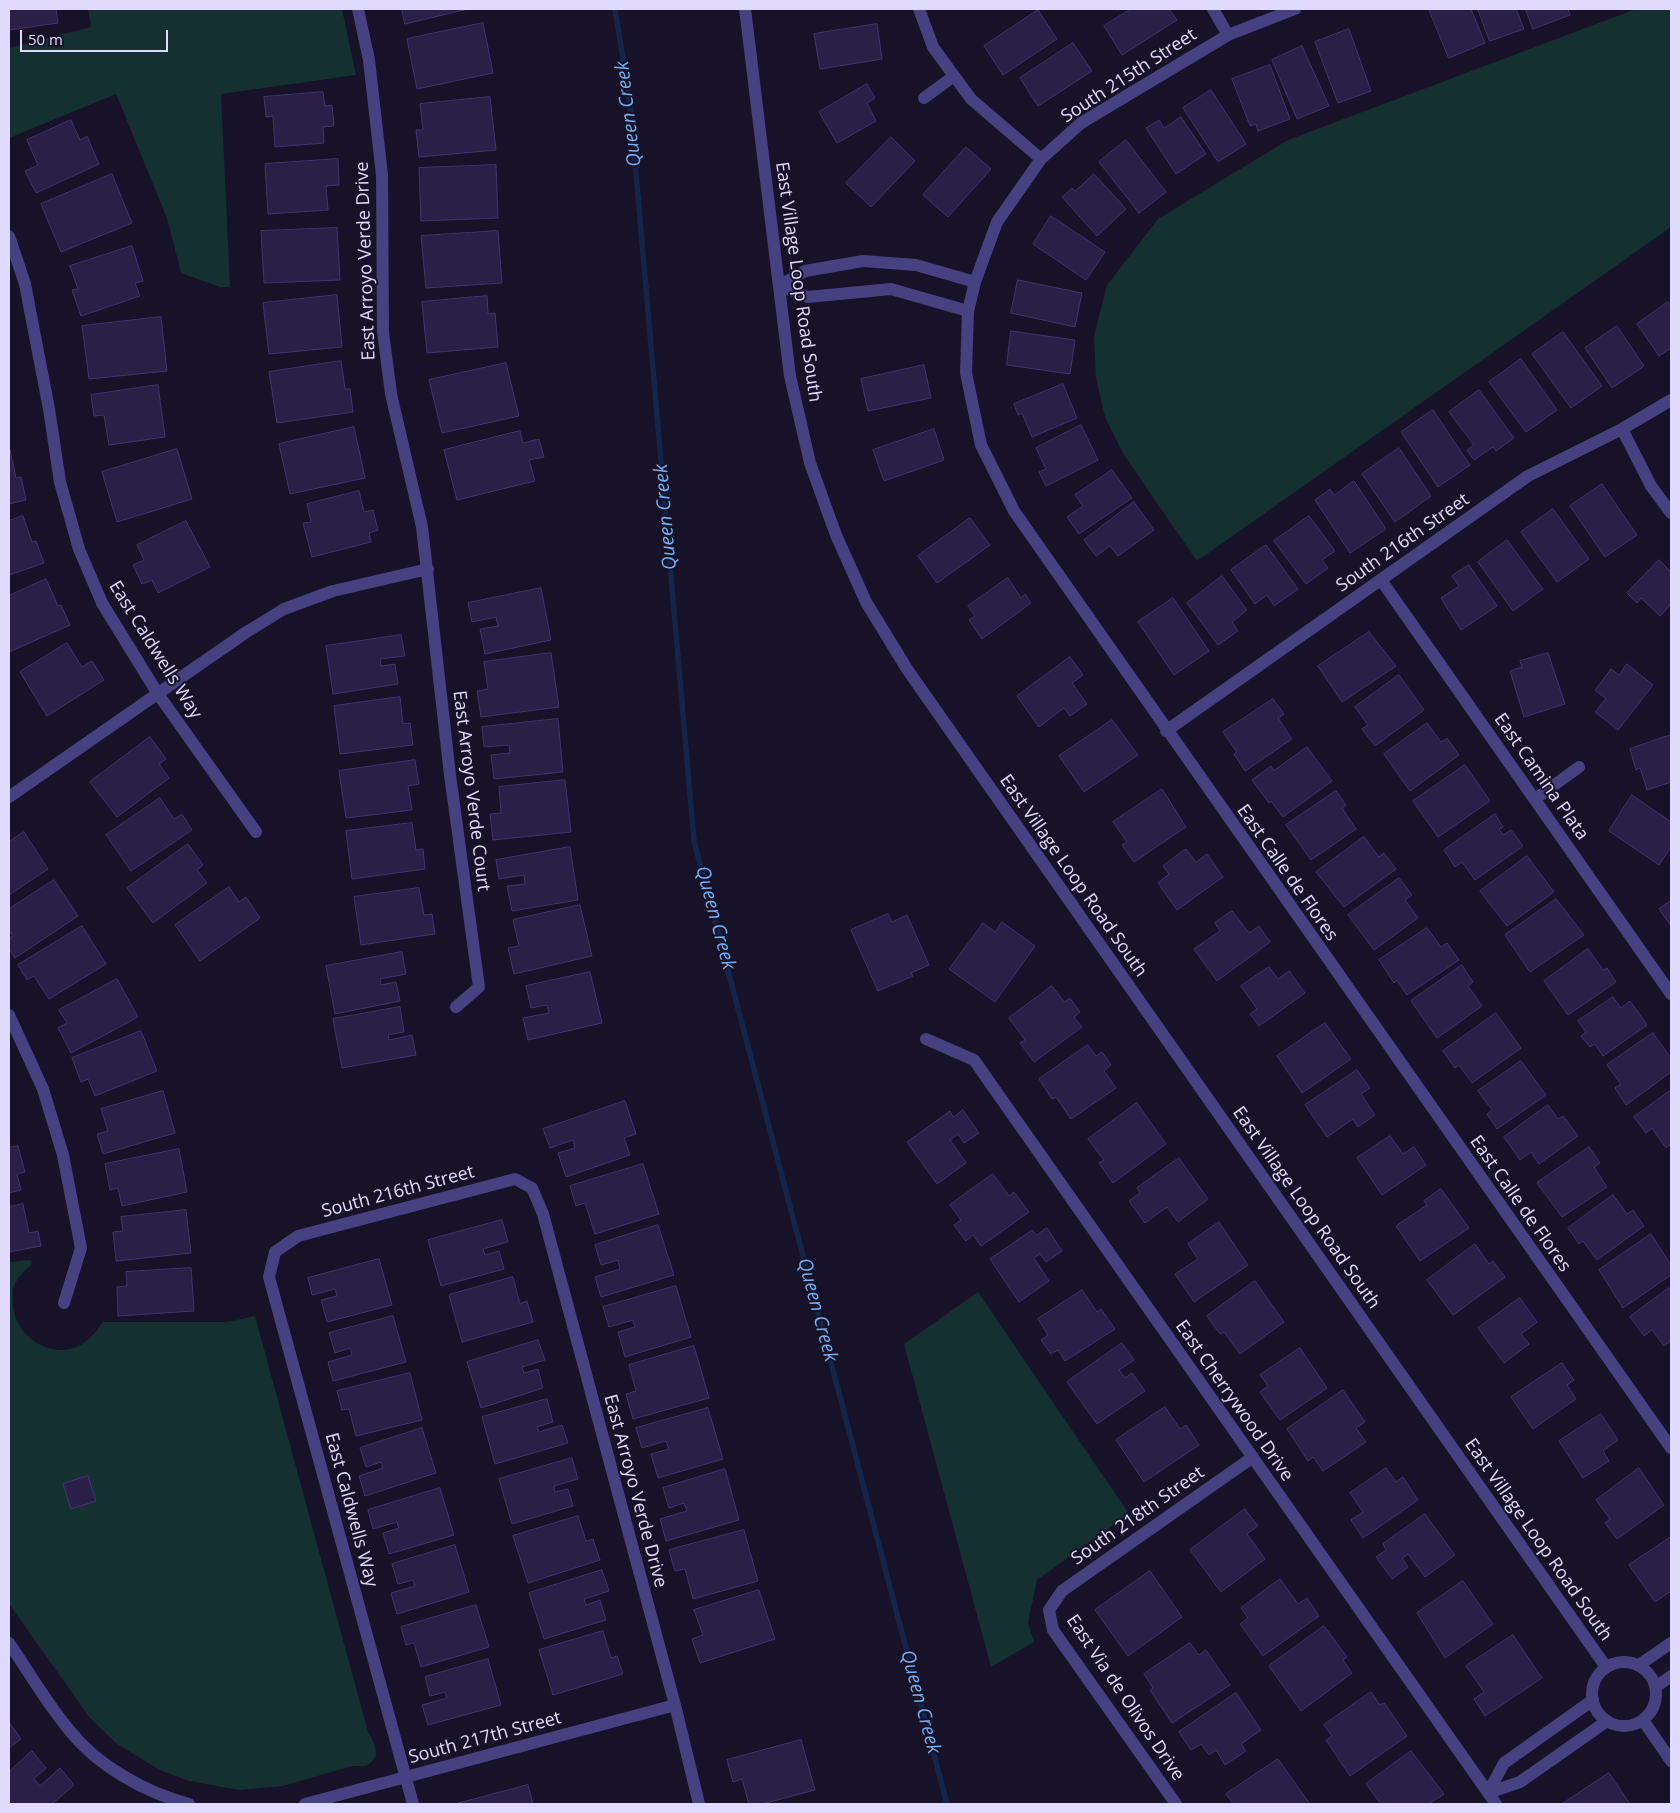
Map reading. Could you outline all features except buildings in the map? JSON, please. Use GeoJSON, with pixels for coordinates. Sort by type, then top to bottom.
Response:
{"type":"FeatureCollection","features":[{"type":"Feature","properties":{"kind":"street","name":"East Arroyo Verde Drive"},"geometry":{"type":"LineString","coordinates":[[358,9],[370,68],[382,175],[383,332],[391,394],[422,527],[428,569]]}},
{"type":"Feature","properties":{"kind":"street","name":"East Village Loop Road South"},"geometry":{"type":"LineString","coordinates":[[745,9],[790,376],[810,463],[836,535],[871,610],[907,669],[1606,1667]]}},
{"type":"Feature","properties":{"kind":"street"},"geometry":{"type":"LineString","coordinates":[[919,9],[933,47],[970,99],[1041,159]]}},
{"type":"Feature","properties":{"kind":"street"},"geometry":{"type":"LineString","coordinates":[[1213,9],[1228,35]]}},
{"type":"Feature","properties":{"kind":"street","name":"South 215th Street"},"geometry":{"type":"LineString","coordinates":[[975,282],[997,222],[1041,159],[1081,124],[1228,35],[1296,9]]}},
{"type":"Feature","properties":{"kind":"street"},"geometry":{"type":"LineString","coordinates":[[924,98],[954,76]]}},
{"type":"Feature","properties":{"kind":"street","name":"East Caldwells Way"},"geometry":{"type":"LineString","coordinates":[[9,236],[25,284],[49,409],[60,482],[79,549],[102,603],[158,694],[256,832]]}},
{"type":"Feature","properties":{"kind":"street"},"geometry":{"type":"LineString","coordinates":[[779,286],[805,271],[863,261],[916,265],[975,282]]}},
{"type":"Feature","properties":{"kind":"street","name":"East Calle de Flores"},"geometry":{"type":"LineString","coordinates":[[975,282],[968,311],[966,373],[981,445],[1014,511],[1166,731],[1671,1448]]}},
{"type":"Feature","properties":{"kind":"street"},"geometry":{"type":"LineString","coordinates":[[779,286],[808,297],[891,289],[968,311]]}},
{"type":"Feature","properties":{"kind":"street","name":"South 216th Street"},"geometry":{"type":"LineString","coordinates":[[1166,731],[1528,476],[1622,429],[1671,400]]}},
{"type":"Feature","properties":{"kind":"street"},"geometry":{"type":"LineString","coordinates":[[1622,429],[1651,486],[1671,513]]}},
{"type":"Feature","properties":{"kind":"street"},"geometry":{"type":"LineString","coordinates":[[9,797],[245,633],[284,609],[333,591],[428,569]]}},
{"type":"Feature","properties":{"kind":"street","name":"East Arroyo Verde Court"},"geometry":{"type":"LineString","coordinates":[[428,569],[450,775],[479,987],[456,1008]]}},
{"type":"Feature","properties":{"kind":"street","name":"East Camina Plata"},"geometry":{"type":"LineString","coordinates":[[1381,580],[1671,994]]}},
{"type":"Feature","properties":{"kind":"street"},"geometry":{"type":"LineString","coordinates":[[1535,799],[1579,767]]}},
{"type":"Feature","properties":{"kind":"street"},"geometry":{"type":"LineString","coordinates":[[9,1015],[43,1089],[63,1154],[76,1220],[81,1248],[64,1303]]}},
{"type":"Feature","properties":{"kind":"street","name":"East Cherrywood Drive"},"geometry":{"type":"LineString","coordinates":[[926,1039],[974,1060],[1496,1804]]}},
{"type":"Feature","properties":{"kind":"street","name":"South 216th Street"},"geometry":{"type":"LineString","coordinates":[[275,1252],[298,1236],[515,1179],[532,1188]]}},
{"type":"Feature","properties":{"kind":"street","name":"East Arroyo Verde Drive"},"geometry":{"type":"LineString","coordinates":[[532,1188],[543,1214],[675,1705],[699,1804]]}},
{"type":"Feature","properties":{"kind":"street","name":"East Caldwells Way"},"geometry":{"type":"LineString","coordinates":[[275,1252],[269,1277],[413,1804]]}},
{"type":"Feature","properties":{"kind":"street","name":"South 218th Street"},"geometry":{"type":"LineString","coordinates":[[1049,1610],[1062,1591],[1253,1457]]}},
{"type":"Feature","properties":{"kind":"street","name":"East Via de Olivos Drive"},"geometry":{"type":"LineString","coordinates":[[1049,1610],[1053,1630],[1176,1804]]}},
{"type":"Feature","properties":{"kind":"street"},"geometry":{"type":"LineString","coordinates":[[9,1643],[70,1732],[92,1752],[133,1782],[175,1802],[189,1804]]}},
{"type":"Feature","properties":{"kind":"street"},"geometry":{"type":"LineString","coordinates":[[1640,1666],[1671,1643]]}},
{"type":"Feature","properties":{"kind":"street"},"geometry":{"type":"LineString","coordinates":[[1622,1662],[1640,1666],[1647,1671],[1656,1687],[1654,1705],[1642,1720],[1625,1726],[1607,1720],[1596,1708],[1593,1700],[1594,1682],[1606,1667],[1622,1662]]}},
{"type":"Feature","properties":{"kind":"street"},"geometry":{"type":"LineString","coordinates":[[1656,1687],[1671,1676]]}},
{"type":"Feature","properties":{"kind":"street"},"geometry":{"type":"LineString","coordinates":[[1488,1793],[1504,1763],[1593,1700]]}},
{"type":"Feature","properties":{"kind":"street","name":"South 217th Street"},"geometry":{"type":"LineString","coordinates":[[305,1804],[675,1705]]}},
{"type":"Feature","properties":{"kind":"street"},"geometry":{"type":"LineString","coordinates":[[1488,1793],[1520,1782],[1607,1720]]}},
{"type":"Feature","properties":{"kind":"street"},"geometry":{"type":"LineString","coordinates":[[1642,1720],[1671,1761]]}},
{"type":"Feature","properties":{"kind":"green space"},"geometry":{"type":"Polygon","coordinates":[[[88,9],[342,9],[356,75],[221,94],[230,287],[220,287],[181,273],[167,218],[116,94],[9,138],[9,48],[91,27],[88,9]]]}},
{"type":"Feature","properties":{"kind":"green space"},"geometry":{"type":"Polygon","coordinates":[[[1636,9],[1671,9],[1671,227],[1197,561],[1124,455],[1105,417],[1096,378],[1094,336],[1107,285],[1158,219],[1288,140],[1636,9]]]}},
{"type":"Feature","properties":{"kind":"green space"},"geometry":{"type":"Polygon","coordinates":[[[31,1260],[32,1264],[21,1275],[13,1288],[15,1315],[26,1335],[45,1347],[56,1350],[79,1346],[103,1322],[227,1322],[255,1316],[368,1732],[375,1745],[376,1755],[372,1762],[366,1766],[352,1766],[283,1786],[239,1790],[189,1781],[160,1770],[117,1744],[90,1718],[9,1604],[9,1262],[31,1260]]]}},
{"type":"Feature","properties":{"kind":"green space"},"geometry":{"type":"Polygon","coordinates":[[[978,1292],[1129,1514],[1037,1580],[1028,1623],[1034,1642],[991,1667],[904,1344],[978,1292]]]}},
{"type":"Feature","properties":{"kind":"waterway","name":"Queen Creek"},"geometry":{"type":"LineString","coordinates":[[615,9],[630,104],[694,841],[947,1804]]}}]}
